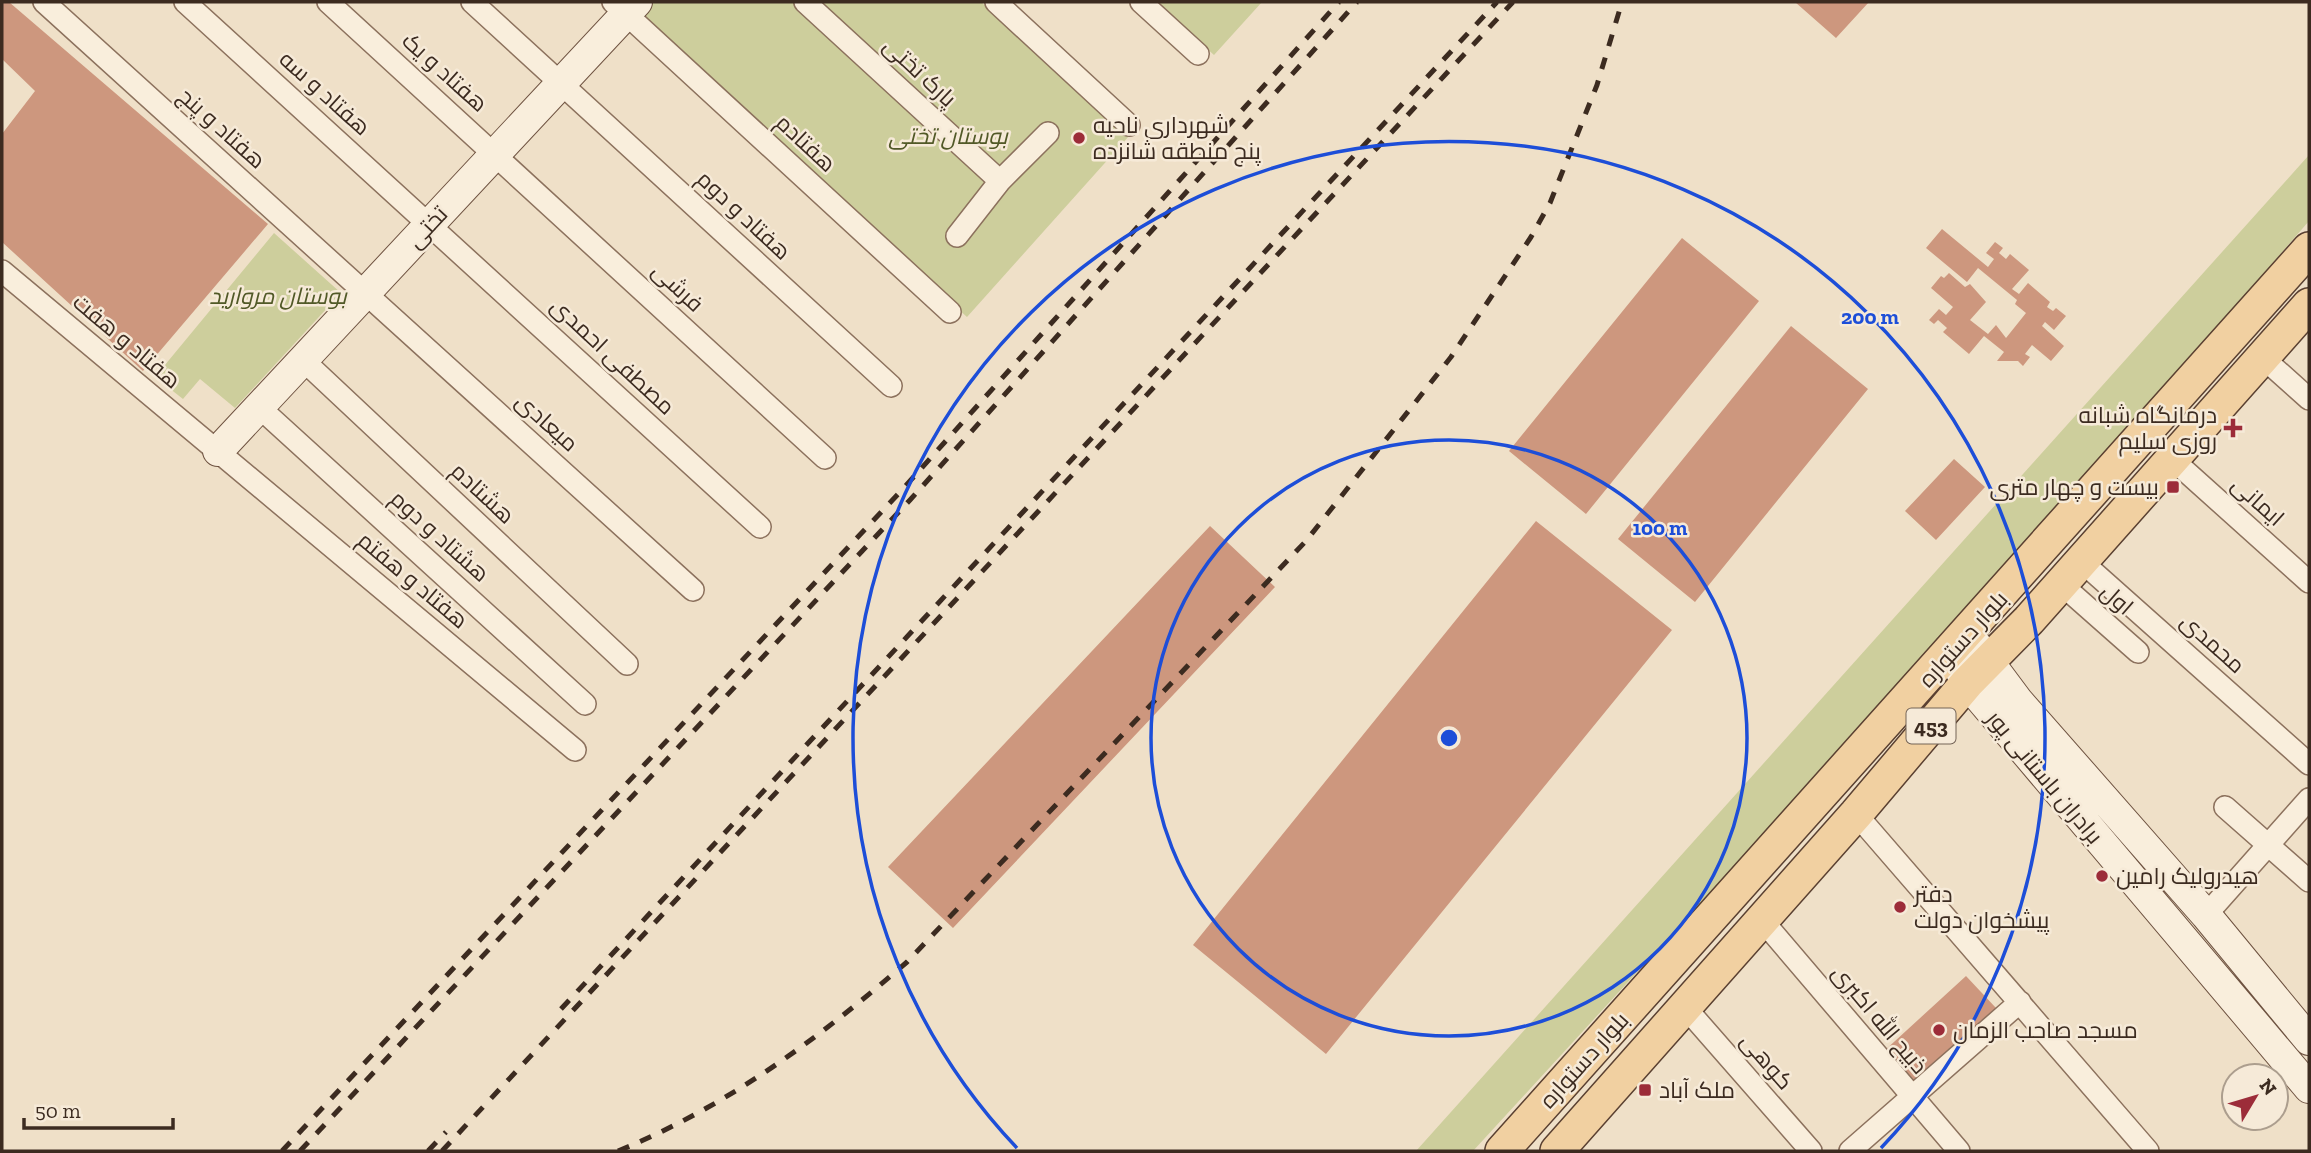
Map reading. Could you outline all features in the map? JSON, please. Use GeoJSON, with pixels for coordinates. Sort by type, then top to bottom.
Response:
{"type":"FeatureCollection","features":[{"type":"Feature","properties":{"kind":"main road","name":"بلوار دستواره"},"geometry":{"type":"LineString","coordinates":[[1502,1151],[1959,644],[2309,249]]}},
{"type":"Feature","properties":{"kind":"main road","name":"بلوار دستواره"},"geometry":{"type":"LineString","coordinates":[[1557,1151],[1856,814],[1978,672],[2071,573],[2309,305]]}},
{"type":"Feature","properties":{"kind":"street","name":"هفتاد و پنج"},"geometry":{"type":"LineString","coordinates":[[44,2],[365,294]]}},
{"type":"Feature","properties":{"kind":"street","name":"هفتاد و سه"},"geometry":{"type":"LineString","coordinates":[[185,2],[430,223]]}},
{"type":"Feature","properties":{"kind":"street","name":"هفتاد و یک"},"geometry":{"type":"LineString","coordinates":[[328,2],[495,154]]}},
{"type":"Feature","properties":{"kind":"street","name":"هفتاد و دوم"},"geometry":{"type":"LineString","coordinates":[[472,2],[891,386]]}},
{"type":"Feature","properties":{"kind":"street","name":"پارک تختی"},"geometry":{"type":"LineString","coordinates":[[805,2],[1000,181]]}},
{"type":"Feature","properties":{"kind":"street"},"geometry":{"type":"LineString","coordinates":[[996,2],[1129,125]]}},
{"type":"Feature","properties":{"kind":"street"},"geometry":{"type":"LineString","coordinates":[[1141,2],[1198,54]]}},
{"type":"Feature","properties":{"kind":"street","name":"تختی"},"geometry":{"type":"LineString","coordinates":[[218,452],[561,83],[625,6]]}},
{"type":"Feature","properties":{"kind":"street","name":"هفتادم"},"geometry":{"type":"LineString","coordinates":[[625,6],[950,312]]}},
{"type":"Feature","properties":{"kind":"street"},"geometry":{"type":"LineString","coordinates":[[957,236],[1000,181],[1048,134]]}},
{"type":"Feature","properties":{"kind":"street","name":"فرشی"},"geometry":{"type":"LineString","coordinates":[[495,154],[825,458]]}},
{"type":"Feature","properties":{"kind":"street","name":"مصطفی احمدی"},"geometry":{"type":"LineString","coordinates":[[430,223],[760,527]]}},
{"type":"Feature","properties":{"kind":"street","name":"هفتاد و هفت"},"geometry":{"type":"LineString","coordinates":[[2,271],[218,452]]}},
{"type":"Feature","properties":{"kind":"street","name":"میعادی"},"geometry":{"type":"LineString","coordinates":[[365,294],[693,590]]}},
{"type":"Feature","properties":{"kind":"street"},"geometry":{"type":"LineString","coordinates":[[2262,357],[2309,399]]}},
{"type":"Feature","properties":{"kind":"street","name":"هشتادم"},"geometry":{"type":"LineString","coordinates":[[303,360],[627,664]]}},
{"type":"Feature","properties":{"kind":"street","name":"هشتاد و دوم"},"geometry":{"type":"LineString","coordinates":[[260,407],[586,704]]}},
{"type":"Feature","properties":{"kind":"street","name":"هفتاد و هفتم"},"geometry":{"type":"LineString","coordinates":[[218,452],[575,750]]}},
{"type":"Feature","properties":{"kind":"street","name":"ایمانی"},"geometry":{"type":"LineString","coordinates":[[2172,458],[2309,582]]}},
{"type":"Feature","properties":{"kind":"street","name":"اول"},"geometry":{"type":"LineString","coordinates":[[2071,573],[2138,652]]}},
{"type":"Feature","properties":{"kind":"street","name":"محمدی"},"geometry":{"type":"LineString","coordinates":[[2071,573],[2309,764]]}},
{"type":"Feature","properties":{"kind":"street","name":"برادران باستانی پور"},"geometry":{"type":"LineString","coordinates":[[1959,644],[1978,672],[2309,1088]]}},
{"type":"Feature","properties":{"kind":"street","name":"برادران باستانی پور"},"geometry":{"type":"LineString","coordinates":[[1978,672],[2018,701],[2206,915],[2309,1040]]}},
{"type":"Feature","properties":{"kind":"street"},"geometry":{"type":"LineString","coordinates":[[2206,915],[2309,799]]}},
{"type":"Feature","properties":{"kind":"street"},"geometry":{"type":"LineString","coordinates":[[2225,807],[2309,881]]}},
{"type":"Feature","properties":{"kind":"street"},"geometry":{"type":"LineString","coordinates":[[1856,814],[2148,1151]]}},
{"type":"Feature","properties":{"kind":"street","name":"ذبیح الله اکبری"},"geometry":{"type":"LineString","coordinates":[[1762,920],[1959,1151]]}},
{"type":"Feature","properties":{"kind":"street"},"geometry":{"type":"LineString","coordinates":[[1850,1151],[2020,1002]]}},
{"type":"Feature","properties":{"kind":"street","name":"کوهی"},"geometry":{"type":"LineString","coordinates":[[1684,1006],[1811,1151]]}},
{"type":"Feature","properties":{"kind":"green space","name":"بوستان تختی"},"geometry":{"type":"Polygon","coordinates":[[[617,2],[981,2],[1129,136],[967,317],[617,2]]]}},
{"type":"Feature","properties":{"kind":"green space"},"geometry":{"type":"Polygon","coordinates":[[[1156,2],[1262,2],[1214,55],[1156,2]]]}},
{"type":"Feature","properties":{"kind":"green space"},"geometry":{"type":"Polygon","coordinates":[[[2309,155],[2309,221],[2027,547],[1473,1151],[1416,1151],[2309,155]]]}},
{"type":"Feature","properties":{"kind":"green space","name":"بوستان مروارید"},"geometry":{"type":"Polygon","coordinates":[[[274,233],[341,293],[235,408],[200,379],[183,399],[155,377],[274,233]]]}},
{"type":"Feature","properties":{"kind":"building"},"geometry":{"type":"Polygon","coordinates":[[[2,2],[9,2],[268,224],[143,371],[2,242],[2,134],[35,91],[2,59],[2,2]]]}},
{"type":"Feature","properties":{"kind":"building"},"geometry":{"type":"Polygon","coordinates":[[[1795,2],[1869,2],[1836,38],[1795,2]]]}},
{"type":"Feature","properties":{"kind":"building"},"geometry":{"type":"Polygon","coordinates":[[[1942,229],[1988,267],[1994,259],[1986,253],[1995,242],[2003,248],[1999,253],[2006,259],[2010,254],[2029,270],[2012,289],[2019,294],[2028,283],[2050,302],[2047,307],[2053,311],[2056,308],[2066,316],[2054,330],[2045,322],[2042,326],[2064,346],[2051,361],[2032,345],[2025,354],[2030,357],[2023,366],[2018,361],[1997,361],[2004,352],[1984,336],[1969,354],[1943,332],[1947,328],[1938,320],[1934,324],[1929,320],[1939,309],[1946,315],[1953,307],[1931,288],[1941,276],[1944,278],[1949,273],[1965,287],[1970,284],[1986,302],[1970,320],[1988,334],[1996,325],[2006,338],[2026,313],[2015,304],[2017,300],[1978,268],[1967,282],[1926,248],[1942,229]]]}},
{"type":"Feature","properties":{"kind":"building"},"geometry":{"type":"Polygon","coordinates":[[[1682,238],[1759,301],[1586,514],[1509,451],[1682,238]]]}},
{"type":"Feature","properties":{"kind":"building"},"geometry":{"type":"Polygon","coordinates":[[[1791,326],[1868,389],[1695,602],[1618,539],[1791,326]]]}},
{"type":"Feature","properties":{"kind":"building"},"geometry":{"type":"Polygon","coordinates":[[[1954,459],[1985,487],[1936,540],[1905,511],[1954,459]]]}},
{"type":"Feature","properties":{"kind":"building"},"geometry":{"type":"Polygon","coordinates":[[[1536,521],[1672,630],[1326,1054],[1193,945],[1536,521]]]}},
{"type":"Feature","properties":{"kind":"building"},"geometry":{"type":"Polygon","coordinates":[[[1210,526],[1275,587],[953,928],[888,867],[1210,526]]]}},
{"type":"Feature","properties":{"kind":"building","name":"مسجد صاحب الزمان"},"geometry":{"type":"Polygon","coordinates":[[[1966,976],[1996,1008],[1912,1085],[1883,1052],[1966,976]]]}},
{"type":"Feature","properties":{"kind":"railway"},"geometry":{"type":"LineString","coordinates":[[282,1151],[901,491],[1339,2]]}},
{"type":"Feature","properties":{"kind":"railway"},"geometry":{"type":"LineString","coordinates":[[300,1151],[910,500],[1357,2]]}},
{"type":"Feature","properties":{"kind":"railway"},"geometry":{"type":"LineString","coordinates":[[561,1009],[1497,2]]}},
{"type":"Feature","properties":{"kind":"railway"},"geometry":{"type":"LineString","coordinates":[[442,1151],[1513,2]]}},
{"type":"Feature","properties":{"kind":"railway"},"geometry":{"type":"LineString","coordinates":[[618,1151],[734,1092],[840,1018],[907,962],[1306,541],[1451,357],[1531,237],[1550,203],[1597,85],[1622,2]]}},
{"type":"Feature","properties":{"kind":"railway"},"geometry":{"type":"LineString","coordinates":[[428,1151],[446,1132]]}},
{"type":"Feature","properties":{"kind":"place","name":"شهرداری ناحیه پنج منطقه شانزده"},"geometry":{"type":"Point","coordinates":[1079,138]}},
{"type":"Feature","properties":{"kind":"place","name":"درمانگاه شبانه روزی سلیم"},"geometry":{"type":"Point","coordinates":[2233,428]}},
{"type":"Feature","properties":{"kind":"place","name":"بیست و چهار متری"},"geometry":{"type":"Point","coordinates":[2173,487]}},
{"type":"Feature","properties":{"kind":"place","name":"هیدرولیک رامین"},"geometry":{"type":"Point","coordinates":[2102,876]}},
{"type":"Feature","properties":{"kind":"place","name":"دفتر پیشخوان دولت"},"geometry":{"type":"Point","coordinates":[1900,907]}},
{"type":"Feature","properties":{"kind":"place","name":"مسجد صاحب الزمان"},"geometry":{"type":"Point","coordinates":[1939,1030]}},
{"type":"Feature","properties":{"kind":"place","name":"ملک آباد"},"geometry":{"type":"Point","coordinates":[1645,1090]}}]}
